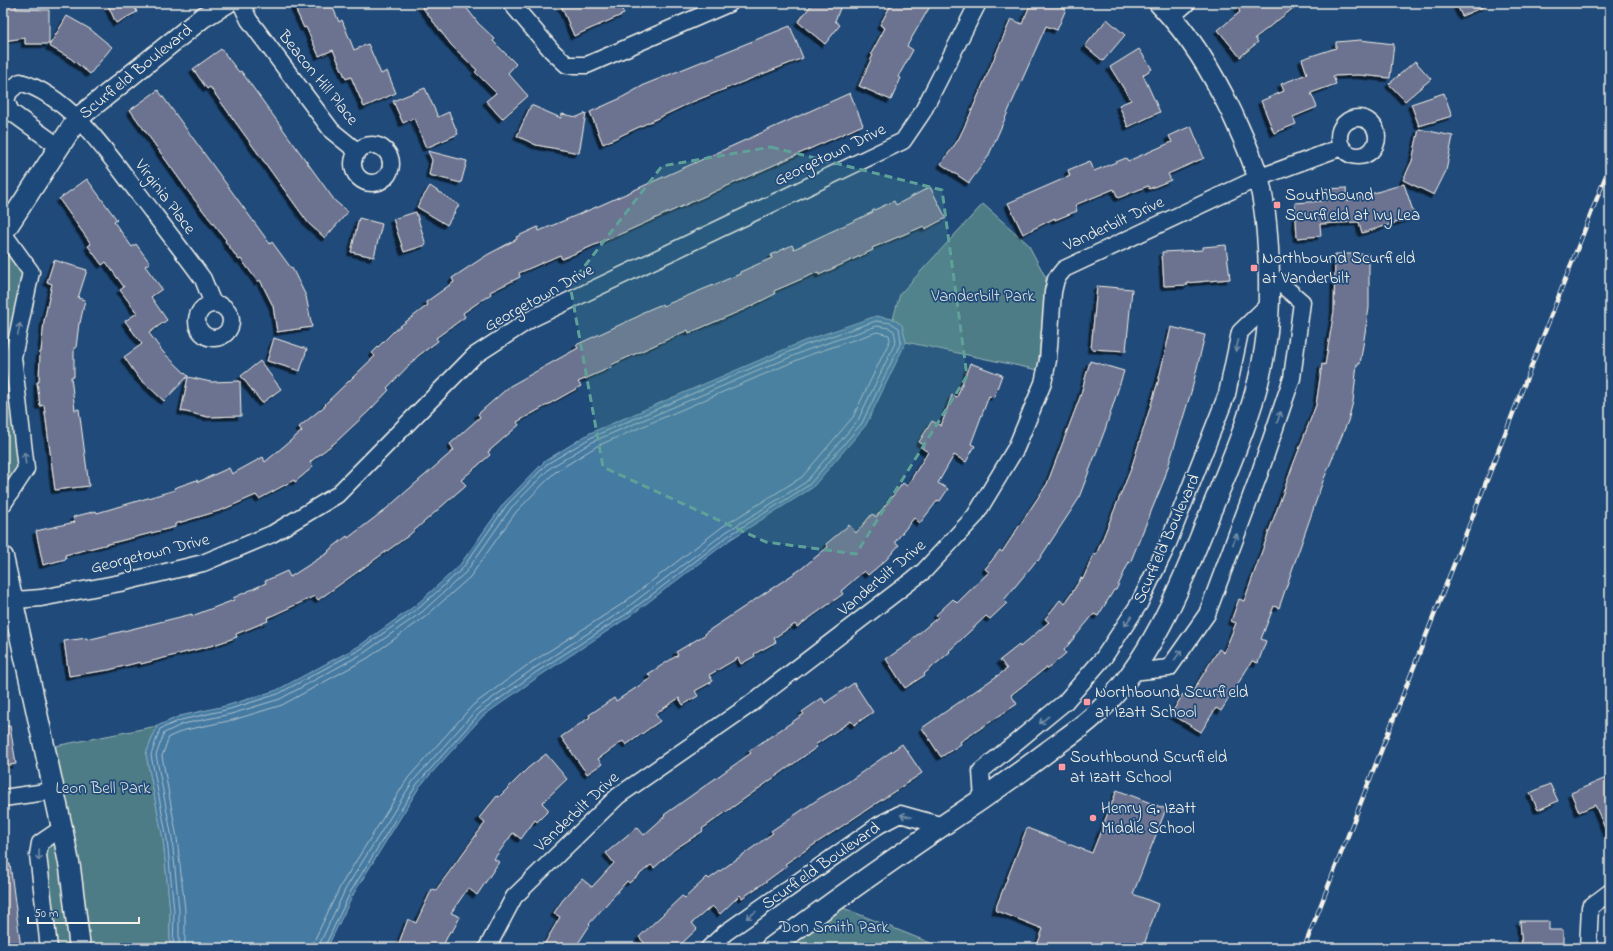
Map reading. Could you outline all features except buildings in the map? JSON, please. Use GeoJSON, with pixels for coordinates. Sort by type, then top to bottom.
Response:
{"type":"FeatureCollection","features":[{"type":"Feature","properties":{"kind":"street","name":"Scurfield Boulevard"},"geometry":{"type":"LineString","coordinates":[[3,504],[26,469],[13,357],[31,272],[3,233],[58,146],[78,118],[202,18],[227,3]]}},
{"type":"Feature","properties":{"kind":"street","name":"Beacon Hill Place"},"geometry":{"type":"LineString","coordinates":[[241,3],[248,20],[332,131],[358,152]]}},
{"type":"Feature","properties":{"kind":"street"},"geometry":{"type":"LineString","coordinates":[[510,3],[552,51],[567,65],[574,65],[586,64],[730,3]]}},
{"type":"Feature","properties":{"kind":"street","name":"Georgetown Drive"},"geometry":{"type":"LineString","coordinates":[[8,600],[41,598],[120,583],[203,563],[272,534],[337,495],[474,356],[531,319],[903,141],[922,113],[978,3]]}},
{"type":"Feature","properties":{"kind":"street"},"geometry":{"type":"LineString","coordinates":[[1165,10],[1187,3]]}},
{"type":"Feature","properties":{"kind":"street","name":"Scurfield Boulevard"},"geometry":{"type":"LineString","coordinates":[[771,948],[831,903],[983,799],[1083,725],[1112,697],[1132,672],[1166,615],[1186,574],[1237,446],[1253,399],[1265,349],[1268,305],[1267,238],[1258,178],[1245,140],[1210,70],[1192,42],[1165,10]]}},
{"type":"Feature","properties":{"kind":"street","name":"Virginia Place"},"geometry":{"type":"LineString","coordinates":[[58,146],[11,112],[6,101],[9,92],[20,82],[34,86],[78,118],[98,140],[203,279],[213,304]]}},
{"type":"Feature","properties":{"kind":"street","name":"Vanderbilt Drive"},"geometry":{"type":"LineString","coordinates":[[487,948],[514,898],[618,796],[745,708],[924,572],[975,516],[1016,448],[1043,383],[1048,360],[1053,292],[1056,279],[1064,269],[1258,178],[1342,148]]}},
{"type":"Feature","properties":{"kind":"street"},"geometry":{"type":"LineString","coordinates":[[1132,672],[1169,668],[1207,614],[1262,465],[1292,378],[1302,302],[1268,274]]}},
{"type":"Feature","properties":{"kind":"street","name":"Scurfield Boulevard"},"geometry":{"type":"LineString","coordinates":[[983,799],[981,771],[1065,702],[1104,657],[1139,604],[1167,546],[1227,394],[1240,332],[1268,305]]}},
{"type":"Feature","properties":{"kind":"street"},"geometry":{"type":"LineString","coordinates":[[3,557],[8,600],[62,828],[70,868],[80,948]]}},
{"type":"Feature","properties":{"kind":"street"},"geometry":{"type":"LineString","coordinates":[[3,798],[53,791]]}},
{"type":"Feature","properties":{"kind":"street","name":"Scurfield Boulevard"},"geometry":{"type":"LineString","coordinates":[[708,948],[725,933],[879,825],[900,814],[944,826]]}},
{"type":"Feature","properties":{"kind":"street"},"geometry":{"type":"LineString","coordinates":[[49,948],[38,855],[40,843],[62,828]]}},
{"type":"Feature","properties":{"kind":"street"},"geometry":{"type":"LineString","coordinates":[[1588,948],[1590,907],[1610,892]]}},
{"type":"Feature","properties":{"kind":"highlighted area"},"geometry":{"type":"Polygon","coordinates":[[[771,147],[942,190],[967,376],[856,554],[766,542],[603,467],[570,285],[662,166],[771,147]]]}},
{"type":"Feature","properties":{"kind":"green space","name":"Vanderbilt Park"},"geometry":{"type":"Polygon","coordinates":[[[983,204],[1028,244],[1046,278],[1038,370],[906,342],[902,325],[893,319],[900,294],[983,204]]]}},
{"type":"Feature","properties":{"kind":"green space"},"geometry":{"type":"Polygon","coordinates":[[[3,233],[31,272],[13,357],[26,469],[3,504],[3,233]]]}},
{"type":"Feature","properties":{"kind":"green space","name":"Leon Bell Park"},"geometry":{"type":"Polygon","coordinates":[[[157,726],[146,754],[163,839],[170,911],[170,948],[49,948],[40,843],[62,828],[40,749],[157,726]]]}},
{"type":"Feature","properties":{"kind":"green space","name":"Don Smith Park"},"geometry":{"type":"Polygon","coordinates":[[[831,903],[943,948],[771,948],[831,903]]]}},
{"type":"Feature","properties":{"kind":"water"},"geometry":{"type":"Polygon","coordinates":[[[876,316],[893,319],[902,325],[906,342],[866,425],[812,488],[731,539],[630,616],[538,677],[483,716],[420,786],[354,893],[327,948],[170,948],[170,911],[163,839],[146,754],[157,726],[180,716],[229,705],[277,690],[359,646],[416,605],[459,566],[504,503],[545,461],[590,433],[804,341],[876,316]]]}},
{"type":"Feature","properties":{"kind":"railway"},"geometry":{"type":"LineString","coordinates":[[1304,948],[1610,165]]}},
{"type":"Feature","properties":{"kind":"place","name":"Southbound Scurfield at Ivy Lea"},"geometry":{"type":"Point","coordinates":[1277,205]}},
{"type":"Feature","properties":{"kind":"place","name":"Northbound Scurfield at Vanderbilt"},"geometry":{"type":"Point","coordinates":[1254,268]}},
{"type":"Feature","properties":{"kind":"place","name":"Northbound Scurfield at Izatt School"},"geometry":{"type":"Point","coordinates":[1087,702]}},
{"type":"Feature","properties":{"kind":"place","name":"Southbound Scurfield at Izatt School"},"geometry":{"type":"Point","coordinates":[1062,767]}},
{"type":"Feature","properties":{"kind":"place","name":"Henry G. Izatt Middle School"},"geometry":{"type":"Point","coordinates":[1093,818]}}]}
